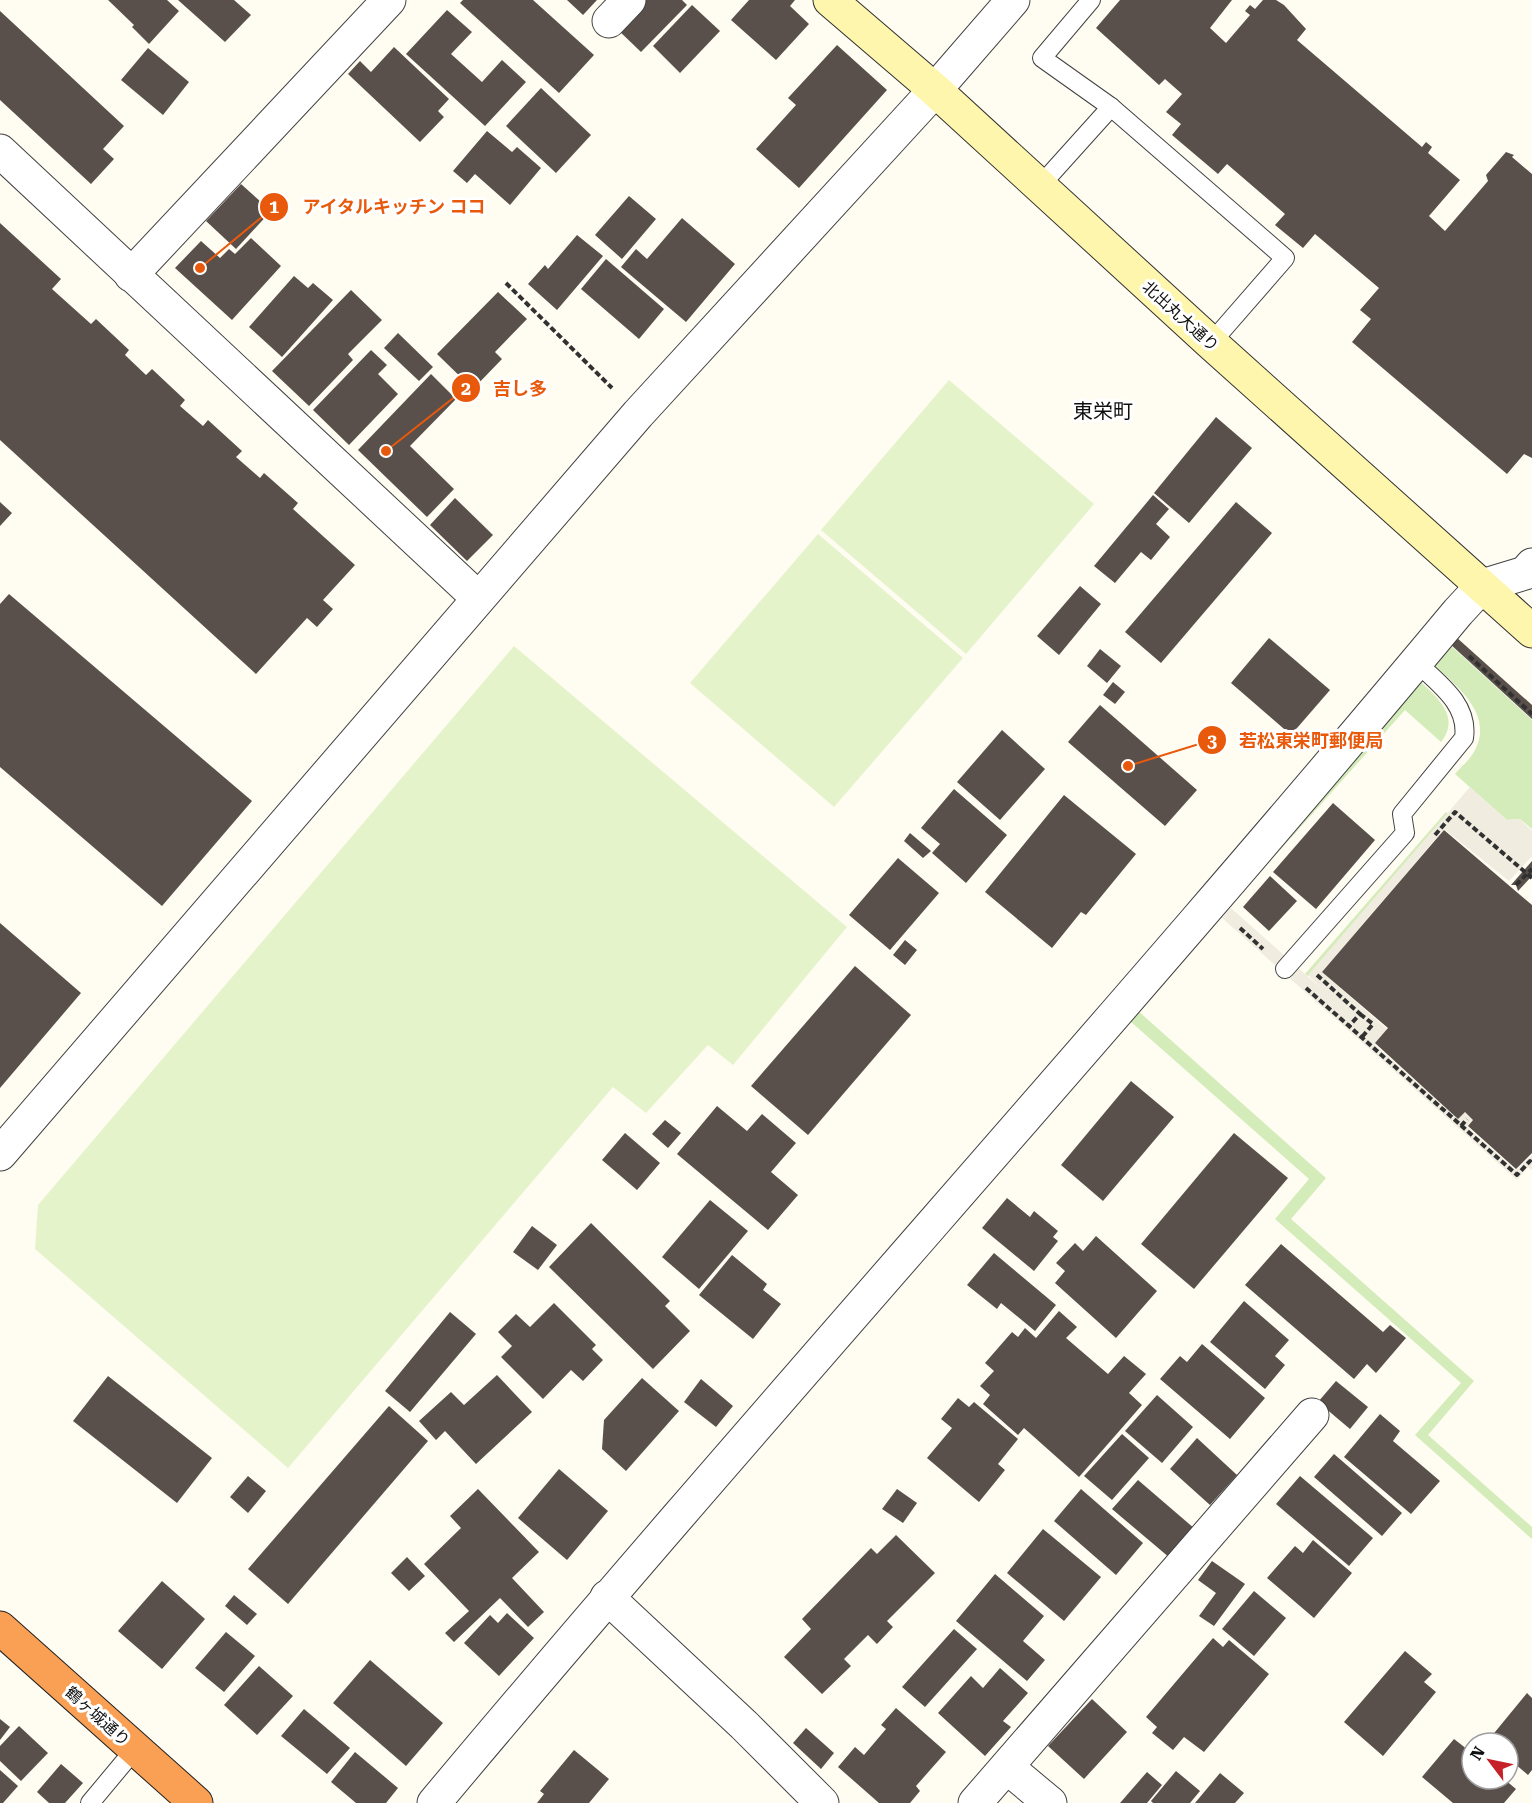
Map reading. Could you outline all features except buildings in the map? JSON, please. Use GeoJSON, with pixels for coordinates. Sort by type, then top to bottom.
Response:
{"type":"FeatureCollection","features":[{"type":"Feature","properties":{"kind":"highway","name":"鶴ヶ城通り"},"geometry":{"type":"LineString","coordinates":[[0,1628],[196,1803]]}},
{"type":"Feature","properties":{"kind":"street"},"geometry":{"type":"LineString","coordinates":[[131,275],[389,0]]}},
{"type":"Feature","properties":{"kind":"street","name":"北出丸大通り"},"geometry":{"type":"LineString","coordinates":[[830,0],[935,90],[1211,344],[1532,631]]}},
{"type":"Feature","properties":{"kind":"street"},"geometry":{"type":"LineString","coordinates":[[0,1154],[477,597],[638,414],[935,90],[1012,0]]}},
{"type":"Feature","properties":{"kind":"street"},"geometry":{"type":"LineString","coordinates":[[0,151],[477,597]]}},
{"type":"Feature","properties":{"kind":"street"},"geometry":{"type":"LineString","coordinates":[[434,1803],[606,1597],[1148,978],[1442,631],[1482,586],[1526,573],[1532,565]]}},
{"type":"Feature","properties":{"kind":"street"},"geometry":{"type":"LineString","coordinates":[[975,1803],[1008,1768],[1312,1415]]}},
{"type":"Feature","properties":{"kind":"street"},"geometry":{"type":"LineString","coordinates":[[606,1597],[744,1725],[822,1803]]}},
{"type":"Feature","properties":{"kind":"street"},"geometry":{"type":"LineString","coordinates":[[1008,1768],[1050,1803]]}},
{"type":"Feature","properties":{"kind":"lane"},"geometry":{"type":"LineString","coordinates":[[1091,0],[1042,58],[1111,107],[1285,258],[1211,344]]}},
{"type":"Feature","properties":{"kind":"lane"},"geometry":{"type":"LineString","coordinates":[[1039,188],[1111,107]]}},
{"type":"Feature","properties":{"kind":"lane"},"geometry":{"type":"LineString","coordinates":[[1285,969],[1405,833],[1402,814],[1464,738],[1466,725],[1460,706],[1416,662]]}},
{"type":"Feature","properties":{"kind":"lane"},"geometry":{"type":"LineString","coordinates":[[90,1803],[135,1749]]}},
{"type":"Feature","properties":{"kind":"path"},"geometry":{"type":"LineString","coordinates":[[506,283],[638,414]]}},
{"type":"Feature","properties":{"kind":"path"},"geometry":{"type":"LineString","coordinates":[[1442,631],[1532,714]]}},
{"type":"Feature","properties":{"kind":"path"},"geometry":{"type":"LineString","coordinates":[[1448,809],[1453,814],[1455,812],[1532,878]]}},
{"type":"Feature","properties":{"kind":"path"},"geometry":{"type":"LineString","coordinates":[[1429,841],[1453,814]]}},
{"type":"Feature","properties":{"kind":"path"},"geometry":{"type":"LineString","coordinates":[[1516,885],[1532,869]]}},
{"type":"Feature","properties":{"kind":"path"},"geometry":{"type":"LineString","coordinates":[[1235,924],[1517,1175],[1530,1161],[1532,1163]]}},
{"type":"Feature","properties":{"kind":"path"},"geometry":{"type":"LineString","coordinates":[[1314,972],[1373,1024],[1362,1037]]}},
{"type":"Feature","properties":{"kind":"path"},"geometry":{"type":"LineString","coordinates":[[1349,1026],[1360,1014]]}},
{"type":"Feature","properties":{"kind":"path"},"geometry":{"type":"LineString","coordinates":[[1461,1126],[1467,1119]]}},
{"type":"Feature","properties":{"kind":"green space"},"geometry":{"type":"Polygon","coordinates":[[[949,380],[1094,504],[966,654],[821,530],[949,380]]]}},
{"type":"Feature","properties":{"kind":"green space"},"geometry":{"type":"Polygon","coordinates":[[[818,534],[963,658],[834,807],[690,683],[818,534]]]}},
{"type":"Feature","properties":{"kind":"green space"},"geometry":{"type":"Polygon","coordinates":[[[1449,644],[1532,720],[1532,829],[1520,819],[1507,820],[1455,774],[1469,759],[1480,735],[1479,722],[1469,700],[1432,663],[1449,644]]]}},
{"type":"Feature","properties":{"kind":"green space"},"geometry":{"type":"Polygon","coordinates":[[[514,646],[847,927],[733,1065],[708,1045],[646,1113],[613,1087],[288,1468],[35,1249],[38,1205],[514,646]]]}},
{"type":"Feature","properties":{"kind":"green space"},"geometry":{"type":"Polygon","coordinates":[[[1419,680],[1439,701],[1448,716],[1447,733],[1441,742],[1405,710],[1197,943],[1419,680]]]}},
{"type":"Feature","properties":{"kind":"green space"},"geometry":{"type":"Polygon","coordinates":[[[1446,812],[1449,814],[1308,976],[1305,974],[1446,812]]]}},
{"type":"Feature","properties":{"kind":"green space"},"geometry":{"type":"Polygon","coordinates":[[[1137,1010],[1326,1178],[1291,1219],[1474,1381],[1428,1435],[1532,1527],[1532,1539],[1415,1435],[1461,1383],[1275,1219],[1309,1179],[1122,1014],[1137,1010]]]}},
{"type":"Feature","properties":{"kind":"shaded area"},"geometry":{"type":"Polygon","coordinates":[[[1470,787],[1507,820],[1520,819],[1532,831],[1532,856],[1509,881],[1444,829],[1322,972],[1387,1029],[1374,1044],[1458,1119],[1465,1112],[1473,1119],[1467,1127],[1516,1170],[1532,1155],[1532,1170],[1528,1167],[1517,1180],[1222,918],[1231,908],[1323,990],[1308,975],[1470,787]]]}},
{"type":"Feature","properties":{"kind":"place","name":"アイタルキッチン ココ"},"geometry":{"type":"Point","coordinates":[200,268]}},
{"type":"Feature","properties":{"kind":"place","name":"吉し多"},"geometry":{"type":"Point","coordinates":[386,451]}},
{"type":"Feature","properties":{"kind":"place","name":"若松東栄町郵便局"},"geometry":{"type":"Point","coordinates":[1128,766]}},
{"type":"Feature","properties":{"kind":"district","name":"東栄町"},"geometry":{"type":"Point","coordinates":[1103,411]}}]}
